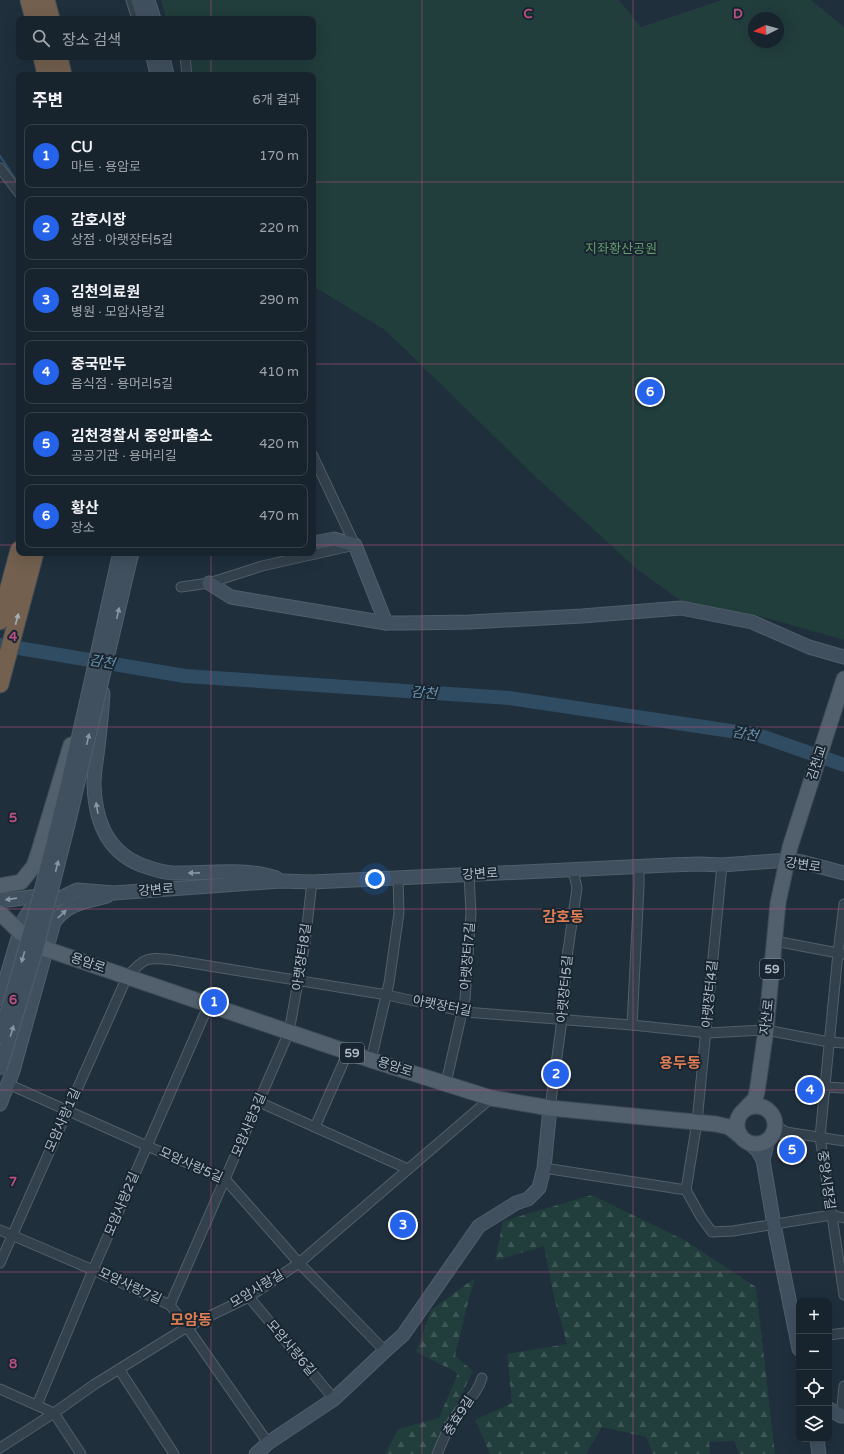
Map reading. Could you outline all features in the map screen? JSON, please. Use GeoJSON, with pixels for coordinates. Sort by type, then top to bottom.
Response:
{"type":"FeatureCollection","features":[{"type":"Feature","properties":{"kind":"highway"},"geometry":{"type":"LineString","coordinates":[[29,0],[33,16]]}},
{"type":"Feature","properties":{"kind":"highway"},"geometry":{"type":"LineString","coordinates":[[46,0],[50,16]]}},
{"type":"Feature","properties":{"kind":"highway"},"geometry":{"type":"LineString","coordinates":[[43,60],[45,72]]}},
{"type":"Feature","properties":{"kind":"highway"},"geometry":{"type":"LineString","coordinates":[[60,60],[62,72]]}},
{"type":"Feature","properties":{"kind":"highway"},"geometry":{"type":"LineString","coordinates":[[0,621],[17,556]]}},
{"type":"Feature","properties":{"kind":"highway"},"geometry":{"type":"LineString","coordinates":[[0,684],[34,556]]}},
{"type":"Feature","properties":{"kind":"main road"},"geometry":{"type":"LineString","coordinates":[[0,886],[21,882],[34,866],[100,667]]}},
{"type":"Feature","properties":{"kind":"main road","name":"김천교"},"geometry":{"type":"LineString","coordinates":[[789,854],[844,679]]}},
{"type":"Feature","properties":{"kind":"main road","name":"자산로"},"geometry":{"type":"LineString","coordinates":[[757,1092],[766,1030],[778,903],[789,854]]}},
{"type":"Feature","properties":{"kind":"main road","name":"59"},"geometry":{"type":"LineString","coordinates":[[2,917],[20,932]]}},
{"type":"Feature","properties":{"kind":"main road","name":"용암로"},"geometry":{"type":"LineString","coordinates":[[20,932],[46,949],[371,1060],[491,1098],[550,1108],[716,1124]]}},
{"type":"Feature","properties":{"kind":"main road"},"geometry":{"type":"LineString","coordinates":[[757,1092],[759,1099],[765,1108]]}},
{"type":"Feature","properties":{"kind":"main road","name":"59"},"geometry":{"type":"LineString","coordinates":[[716,1124],[732,1121],[755,1099],[757,1092]]}},
{"type":"Feature","properties":{"kind":"main road"},"geometry":{"type":"LineString","coordinates":[[759,1105],[765,1108],[770,1111],[773,1116],[775,1133],[762,1144],[755,1144],[744,1139],[736,1128],[743,1112],[759,1105]]}},
{"type":"Feature","properties":{"kind":"main road","name":"59"},"geometry":{"type":"LineString","coordinates":[[716,1124],[728,1127],[744,1139]]}},
{"type":"Feature","properties":{"kind":"street"},"geometry":{"type":"LineString","coordinates":[[131,0],[136,16]]}},
{"type":"Feature","properties":{"kind":"street"},"geometry":{"type":"LineString","coordinates":[[138,0],[143,16]]}},
{"type":"Feature","properties":{"kind":"street"},"geometry":{"type":"LineString","coordinates":[[148,0],[153,16]]}},
{"type":"Feature","properties":{"kind":"street"},"geometry":{"type":"LineString","coordinates":[[154,60],[156,72]]}},
{"type":"Feature","properties":{"kind":"street"},"geometry":{"type":"LineString","coordinates":[[164,60],[166,72]]}},
{"type":"Feature","properties":{"kind":"street"},"geometry":{"type":"LineString","coordinates":[[185,60],[187,72]]}},
{"type":"Feature","properties":{"kind":"street"},"geometry":{"type":"LineString","coordinates":[[0,168],[16,189]]}},
{"type":"Feature","properties":{"kind":"street"},"geometry":{"type":"LineString","coordinates":[[316,462],[355,545],[386,623]]}},
{"type":"Feature","properties":{"kind":"street"},"geometry":{"type":"LineString","coordinates":[[316,542],[334,539],[355,545]]}},
{"type":"Feature","properties":{"kind":"street"},"geometry":{"type":"LineString","coordinates":[[316,554],[355,545]]}},
{"type":"Feature","properties":{"kind":"street"},"geometry":{"type":"LineString","coordinates":[[180,587],[209,583],[262,566],[306,556]]}},
{"type":"Feature","properties":{"kind":"street"},"geometry":{"type":"LineString","coordinates":[[0,1069],[38,940],[68,825],[122,562]]}},
{"type":"Feature","properties":{"kind":"street"},"geometry":{"type":"LineString","coordinates":[[209,583],[231,597],[386,623],[470,622],[582,616],[682,608],[752,622],[809,647],[844,657]]}},
{"type":"Feature","properties":{"kind":"street"},"geometry":{"type":"LineString","coordinates":[[100,667],[99,738],[94,782],[99,820],[113,845],[121,854],[134,862],[154,869],[174,873],[258,873],[281,881]]}},
{"type":"Feature","properties":{"kind":"street"},"geometry":{"type":"LineString","coordinates":[[0,1035],[27,944],[100,667]]}},
{"type":"Feature","properties":{"kind":"street","name":"강변로"},"geometry":{"type":"LineString","coordinates":[[0,901],[77,890],[114,893],[281,881],[312,882],[639,866],[699,864],[722,865],[789,854],[802,862],[844,873]]}},
{"type":"Feature","properties":{"kind":"street","name":"아랫장터4길"},"geometry":{"type":"LineString","coordinates":[[686,1190],[697,1122],[722,865]]}},
{"type":"Feature","properties":{"kind":"street"},"geometry":{"type":"LineString","coordinates":[[632,1025],[639,866]]}},
{"type":"Feature","properties":{"kind":"street","name":"아랫장터5길"},"geometry":{"type":"LineString","coordinates":[[550,1108],[564,1005],[565,971],[576,888],[573,870]]}},
{"type":"Feature","properties":{"kind":"street","name":"아랫장터7길"},"geometry":{"type":"LineString","coordinates":[[446,1083],[465,1000],[471,913],[469,875]]}},
{"type":"Feature","properties":{"kind":"street"},"geometry":{"type":"LineString","coordinates":[[371,1060],[387,995],[399,913],[398,878]]}},
{"type":"Feature","properties":{"kind":"street","name":"아랫장터8길"},"geometry":{"type":"LineString","coordinates":[[289,1032],[305,943],[312,882]]}},
{"type":"Feature","properties":{"kind":"street"},"geometry":{"type":"LineString","coordinates":[[0,999],[20,932],[28,912],[34,904],[56,900],[77,890]]}},
{"type":"Feature","properties":{"kind":"street","name":"강변로"},"geometry":{"type":"LineString","coordinates":[[0,1104],[13,1071],[54,922],[62,913],[74,906],[114,893]]}},
{"type":"Feature","properties":{"kind":"street","name":"중앙시장길"},"geometry":{"type":"LineString","coordinates":[[844,904],[841,953],[829,1042],[820,1137],[844,1295]]}},
{"type":"Feature","properties":{"kind":"street"},"geometry":{"type":"LineString","coordinates":[[775,941],[841,953]]}},
{"type":"Feature","properties":{"kind":"street","name":"아랫장터길"},"geometry":{"type":"LineString","coordinates":[[127,977],[144,960],[153,958],[387,995],[462,1011],[632,1025],[706,1033],[766,1030],[829,1042],[844,1043]]}},
{"type":"Feature","properties":{"kind":"street","name":"모암사랑1길"},"geometry":{"type":"LineString","coordinates":[[0,1263],[127,977]]}},
{"type":"Feature","properties":{"kind":"street","name":"모암사랑2길"},"geometry":{"type":"LineString","coordinates":[[36,1405],[209,1004]]}},
{"type":"Feature","properties":{"kind":"street","name":"모암사랑3길"},"geometry":{"type":"LineString","coordinates":[[170,1306],[289,1032]]}},
{"type":"Feature","properties":{"kind":"street"},"geometry":{"type":"LineString","coordinates":[[315,1127],[348,1052]]}},
{"type":"Feature","properties":{"kind":"street","name":"모암사랑5길"},"geometry":{"type":"LineString","coordinates":[[8,1084],[225,1179],[299,1263],[385,1351]]}},
{"type":"Feature","properties":{"kind":"street"},"geometry":{"type":"LineString","coordinates":[[825,1087],[844,1088]]}},
{"type":"Feature","properties":{"kind":"street","name":"모암사랑길"},"geometry":{"type":"LineString","coordinates":[[0,1448],[119,1369],[187,1327],[248,1298],[299,1263],[491,1098]]}},
{"type":"Feature","properties":{"kind":"street"},"geometry":{"type":"LineString","coordinates":[[259,1102],[408,1169]]}},
{"type":"Feature","properties":{"kind":"street"},"geometry":{"type":"LineString","coordinates":[[256,1454],[268,1442],[334,1399],[403,1334],[479,1226],[516,1203],[528,1199],[539,1188],[544,1168],[550,1108]]}},
{"type":"Feature","properties":{"kind":"street"},"geometry":{"type":"LineString","coordinates":[[764,1160],[775,1133],[820,1137],[844,1141]]}},
{"type":"Feature","properties":{"kind":"street"},"geometry":{"type":"LineString","coordinates":[[744,1139],[758,1151],[764,1160],[774,1225],[796,1334]]}},
{"type":"Feature","properties":{"kind":"street"},"geometry":{"type":"LineString","coordinates":[[544,1168],[686,1190],[701,1217],[712,1232],[733,1231],[832,1215],[844,1218]]}},
{"type":"Feature","properties":{"kind":"street","name":"모암사랑7길"},"geometry":{"type":"LineString","coordinates":[[0,1230],[93,1270],[170,1306],[187,1327],[268,1442]]}},
{"type":"Feature","properties":{"kind":"street","name":"모암사랑6길"},"geometry":{"type":"LineString","coordinates":[[248,1298],[334,1399]]}},
{"type":"Feature","properties":{"kind":"street"},"geometry":{"type":"LineString","coordinates":[[832,1335],[844,1333]]}},
{"type":"Feature","properties":{"kind":"street"},"geometry":{"type":"LineString","coordinates":[[119,1369],[174,1454]]}},
{"type":"Feature","properties":{"kind":"street","name":"충효9길"},"geometry":{"type":"LineString","coordinates":[[437,1454],[457,1414],[481,1383],[482,1378]]}},
{"type":"Feature","properties":{"kind":"street"},"geometry":{"type":"LineString","coordinates":[[842,1416],[844,1386]]}},
{"type":"Feature","properties":{"kind":"street"},"geometry":{"type":"LineString","coordinates":[[0,1389],[54,1413],[81,1454]]}},
{"type":"Feature","properties":{"kind":"street"},"geometry":{"type":"LineString","coordinates":[[832,1411],[842,1416]]}},
{"type":"Feature","properties":{"kind":"street"},"geometry":{"type":"LineString","coordinates":[[832,1421],[842,1416]]}},
{"type":"Feature","properties":{"kind":"street"},"geometry":{"type":"LineString","coordinates":[[817,1442],[819,1454]]}},
{"type":"Feature","properties":{"kind":"green space","name":"지좌황산공원"},"geometry":{"type":"Polygon","coordinates":[[[161,0],[619,0],[641,27],[722,0],[811,0],[844,27],[844,640],[759,616],[684,603],[638,570],[538,479],[385,330],[316,288],[316,72],[192,72],[190,60],[316,60],[316,16],[165,16],[161,0]]]}},
{"type":"Feature","properties":{"kind":"green space"},"geometry":{"type":"Polygon","coordinates":[[[592,1195],[686,1241],[756,1287],[775,1454],[739,1454],[734,1441],[709,1442],[710,1454],[653,1454],[646,1437],[602,1427],[586,1454],[490,1454],[475,1420],[512,1403],[507,1354],[567,1344],[554,1297],[544,1246],[495,1261],[503,1221],[592,1195]]]}},
{"type":"Feature","properties":{"kind":"green space"},"geometry":{"type":"Polygon","coordinates":[[[475,1278],[455,1356],[473,1371],[433,1454],[385,1454],[398,1429],[439,1418],[458,1373],[416,1352],[431,1310],[475,1278]]]}},
{"type":"Feature","properties":{"kind":"waterway"},"geometry":{"type":"LineString","coordinates":[[0,156],[16,180]]}},
{"type":"Feature","properties":{"kind":"waterway","name":"감천"},"geometry":{"type":"LineString","coordinates":[[0,645],[185,676],[509,698],[758,735],[844,765]]}},
{"type":"Feature","properties":{"kind":"place","name":"황산"},"geometry":{"type":"Point","coordinates":[650,392]}},
{"type":"Feature","properties":{"kind":"place","name":"CU"},"geometry":{"type":"Point","coordinates":[214,1002]}},
{"type":"Feature","properties":{"kind":"place","name":"감호시장"},"geometry":{"type":"Point","coordinates":[556,1074]}},
{"type":"Feature","properties":{"kind":"place","name":"중국만두"},"geometry":{"type":"Point","coordinates":[810,1090]}},
{"type":"Feature","properties":{"kind":"place","name":"김천경찰서 중앙파출소"},"geometry":{"type":"Point","coordinates":[792,1150]}},
{"type":"Feature","properties":{"kind":"place","name":"김천의료원"},"geometry":{"type":"Point","coordinates":[403,1225]}},
{"type":"Feature","properties":{"kind":"district","name":"감호동"},"geometry":{"type":"Point","coordinates":[563,917]}},
{"type":"Feature","properties":{"kind":"district","name":"용두동"},"geometry":{"type":"Point","coordinates":[680,1063]}},
{"type":"Feature","properties":{"kind":"district","name":"모암동"},"geometry":{"type":"Point","coordinates":[191,1320]}}]}
